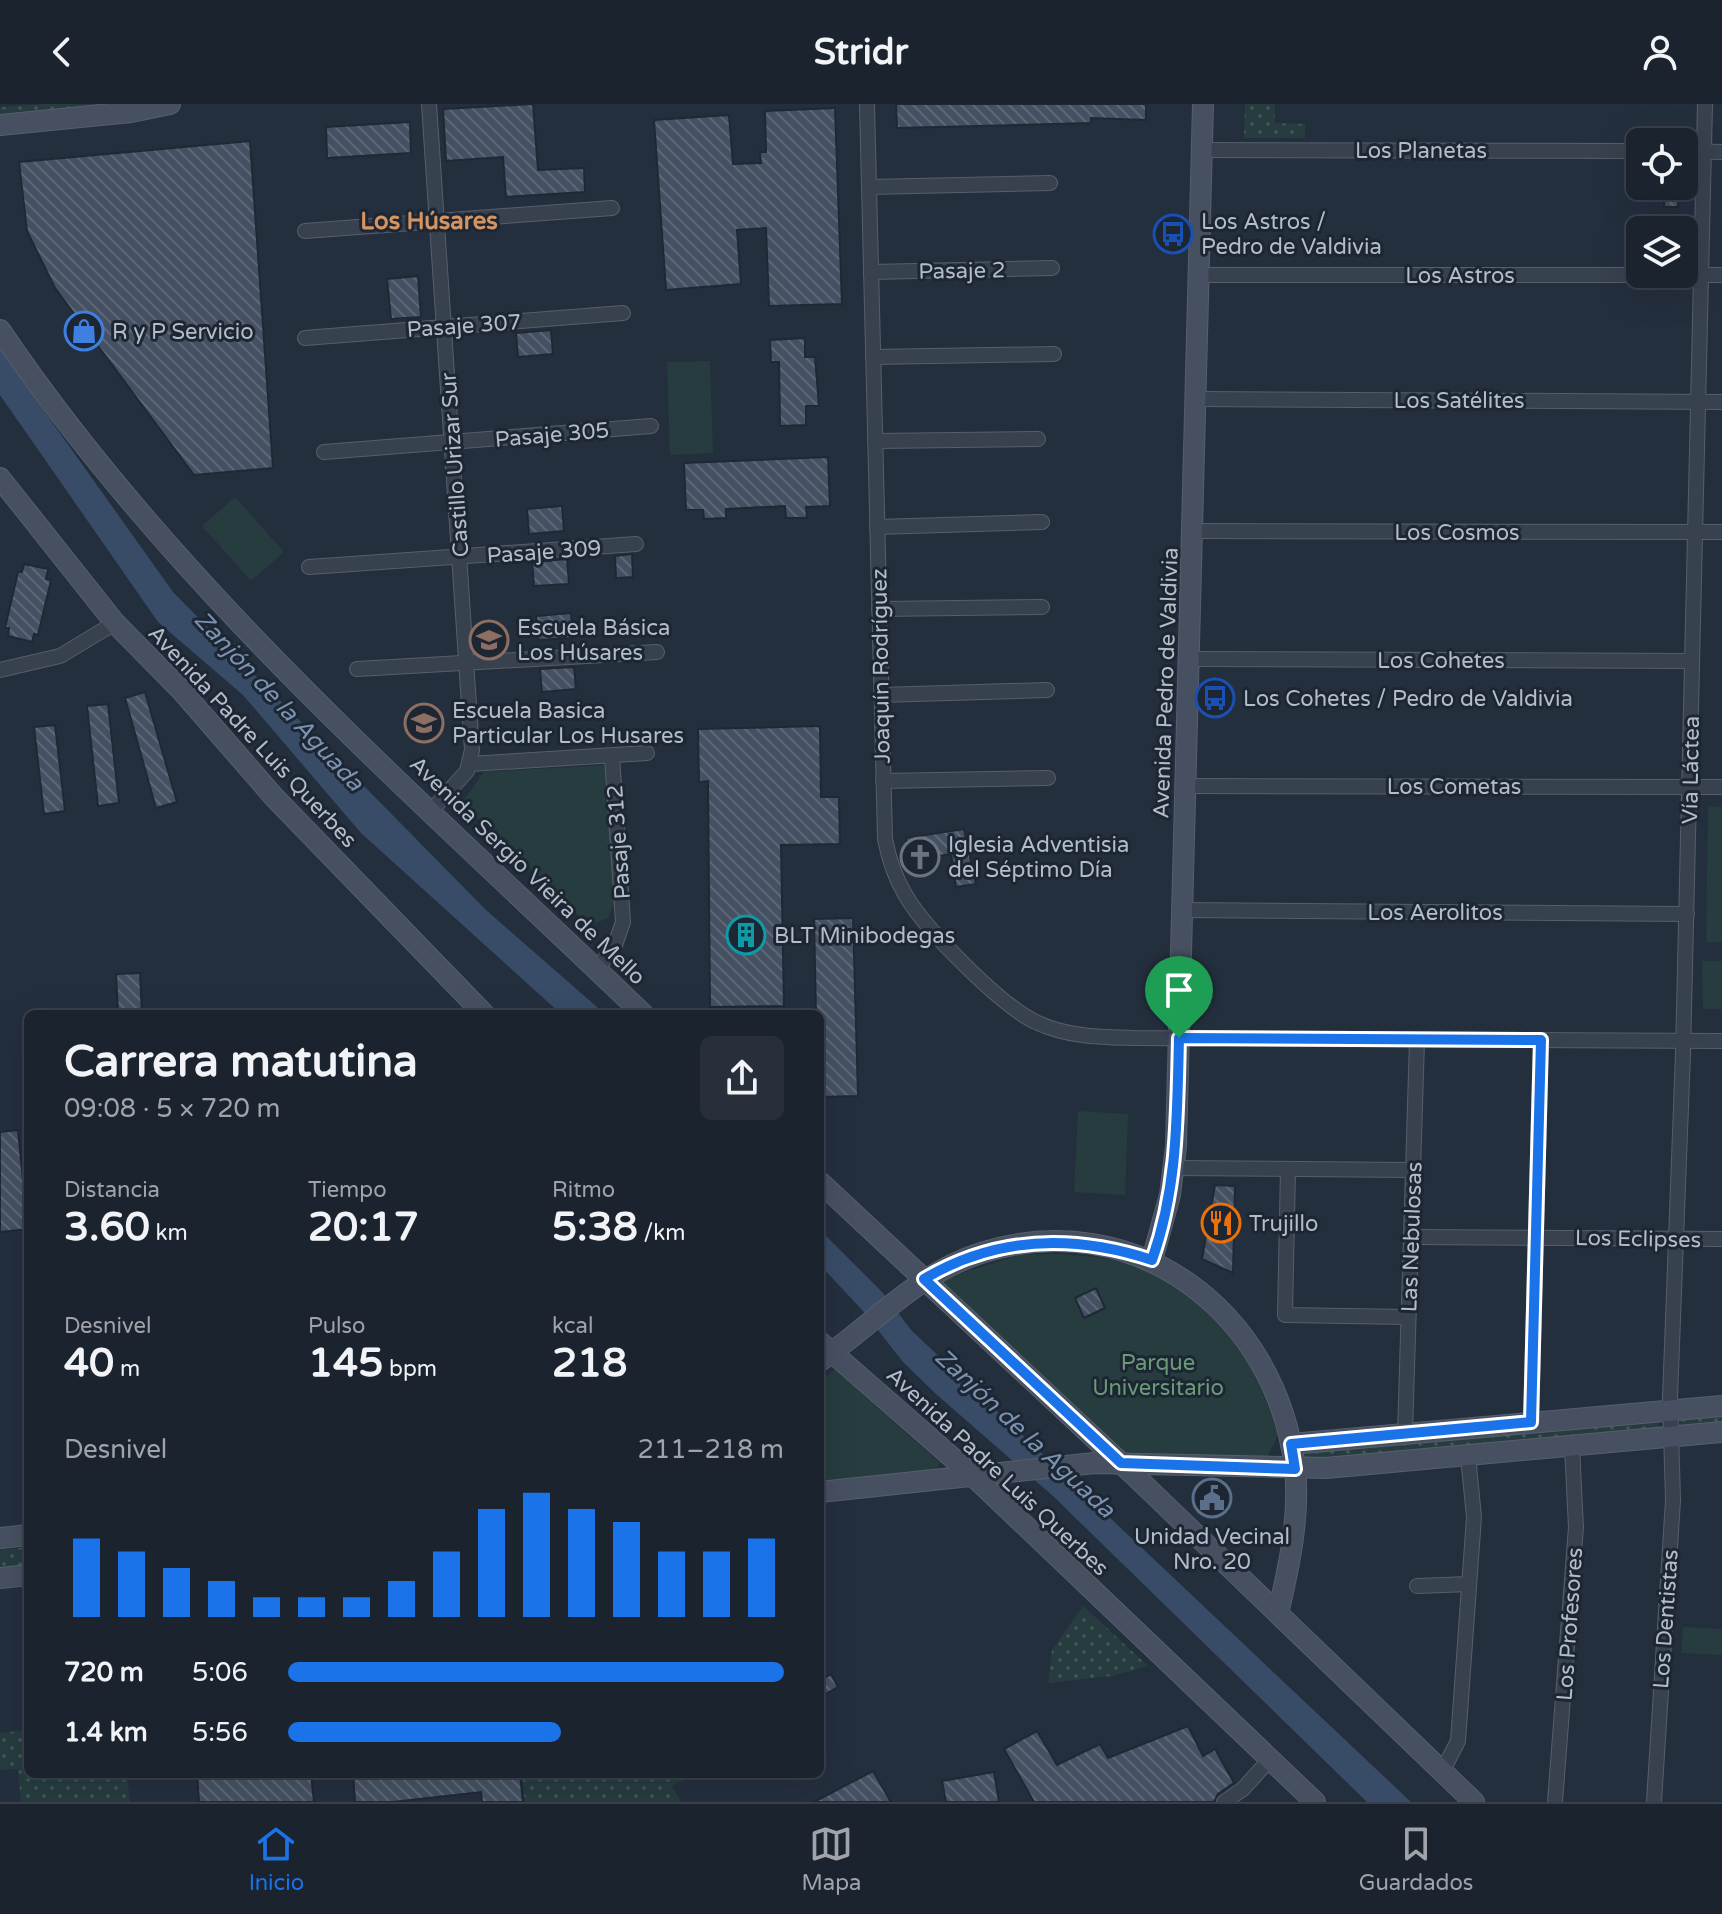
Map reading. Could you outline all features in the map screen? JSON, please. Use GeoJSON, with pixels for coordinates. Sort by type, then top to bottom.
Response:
{"type":"FeatureCollection","features":[{"type":"Feature","properties":{"kind":"main road"},"geometry":{"type":"LineString","coordinates":[[0,125],[131,112],[170,104]]}},
{"type":"Feature","properties":{"kind":"main road","name":"Avenida Pedro de Valdivia"},"geometry":{"type":"LineString","coordinates":[[1152,1260],[1165,1221],[1174,1168],[1203,104]]}},
{"type":"Feature","properties":{"kind":"main road","name":"Avenida Sergio Vieira de Mello"},"geometry":{"type":"LineString","coordinates":[[0,330],[48,398],[200,583],[639,1010]]}},
{"type":"Feature","properties":{"kind":"main road","name":"Avenida Padre Luis Querbes"},"geometry":{"type":"LineString","coordinates":[[0,478],[115,623],[181,690],[304,830],[480,1010]]}},
{"type":"Feature","properties":{"kind":"main road"},"geometry":{"type":"LineString","coordinates":[[824,1186],[1121,1463],[1474,1802]]}},
{"type":"Feature","properties":{"kind":"main road"},"geometry":{"type":"LineString","coordinates":[[824,1352],[854,1336],[924,1279],[970,1257],[1020,1244],[1086,1243],[1152,1260],[1198,1289],[1237,1327],[1275,1393],[1291,1444],[1295,1469],[1292,1541],[1278,1613]]}},
{"type":"Feature","properties":{"kind":"main road","name":"Avenida Padre Luis Querbes"},"geometry":{"type":"LineString","coordinates":[[824,1352],[981,1473],[1315,1802]]}},
{"type":"Feature","properties":{"kind":"main road"},"geometry":{"type":"LineString","coordinates":[[1291,1444],[1722,1406]]}},
{"type":"Feature","properties":{"kind":"main road"},"geometry":{"type":"LineString","coordinates":[[824,1492],[1094,1463],[1295,1469],[1722,1432]]}},
{"type":"Feature","properties":{"kind":"main road"},"geometry":{"type":"LineString","coordinates":[[0,1538],[24,1535]]}},
{"type":"Feature","properties":{"kind":"main road"},"geometry":{"type":"LineString","coordinates":[[0,1578],[24,1575]]}},
{"type":"Feature","properties":{"kind":"street","name":"Castillo Urizar Sur"},"geometry":{"type":"LineString","coordinates":[[429,104],[468,662],[470,764]]}},
{"type":"Feature","properties":{"kind":"street","name":"Joaquín Rodríguez"},"geometry":{"type":"LineString","coordinates":[[867,104],[883,781],[889,856],[907,898],[928,925],[1005,1001],[1027,1018],[1063,1032],[1179,1038],[1722,1041]]}},
{"type":"Feature","properties":{"kind":"street","name":"Vía Láctea"},"geometry":{"type":"LineString","coordinates":[[1671,1436],[1684,1041],[1705,104]]}},
{"type":"Feature","properties":{"kind":"street","name":"Los Planetas"},"geometry":{"type":"LineString","coordinates":[[1202,150],[1626,151]]}},
{"type":"Feature","properties":{"kind":"street"},"geometry":{"type":"LineString","coordinates":[[1698,151],[1722,152]]}},
{"type":"Feature","properties":{"kind":"street"},"geometry":{"type":"LineString","coordinates":[[869,187],[1050,183]]}},
{"type":"Feature","properties":{"kind":"street"},"geometry":{"type":"LineString","coordinates":[[305,231],[612,208]]}},
{"type":"Feature","properties":{"kind":"street","name":"Pasaje 2"},"geometry":{"type":"LineString","coordinates":[[871,272],[1052,268]]}},
{"type":"Feature","properties":{"kind":"street","name":"Los Astros"},"geometry":{"type":"LineString","coordinates":[[1199,275],[1722,275]]}},
{"type":"Feature","properties":{"kind":"street","name":"Pasaje 307"},"geometry":{"type":"LineString","coordinates":[[305,338],[623,313]]}},
{"type":"Feature","properties":{"kind":"street"},"geometry":{"type":"LineString","coordinates":[[873,357],[1054,354]]}},
{"type":"Feature","properties":{"kind":"street","name":"Los Satélites"},"geometry":{"type":"LineString","coordinates":[[1196,399],[1722,402]]}},
{"type":"Feature","properties":{"kind":"street","name":"Pasaje 305"},"geometry":{"type":"LineString","coordinates":[[324,452],[651,426]]}},
{"type":"Feature","properties":{"kind":"street"},"geometry":{"type":"LineString","coordinates":[[875,441],[1038,439]]}},
{"type":"Feature","properties":{"kind":"street"},"geometry":{"type":"LineString","coordinates":[[877,527],[1042,522]]}},
{"type":"Feature","properties":{"kind":"street","name":"Los Cosmos"},"geometry":{"type":"LineString","coordinates":[[1193,531],[1722,532]]}},
{"type":"Feature","properties":{"kind":"street","name":"Pasaje 309"},"geometry":{"type":"LineString","coordinates":[[309,567],[636,544]]}},
{"type":"Feature","properties":{"kind":"street"},"geometry":{"type":"LineString","coordinates":[[879,609],[1042,607]]}},
{"type":"Feature","properties":{"kind":"street"},"geometry":{"type":"LineString","coordinates":[[0,670],[60,656],[115,623]]}},
{"type":"Feature","properties":{"kind":"street"},"geometry":{"type":"LineString","coordinates":[[357,669],[657,652]]}},
{"type":"Feature","properties":{"kind":"street","name":"Los Cohetes"},"geometry":{"type":"LineString","coordinates":[[1189,659],[1692,661]]}},
{"type":"Feature","properties":{"kind":"street"},"geometry":{"type":"LineString","coordinates":[[881,695],[1047,690]]}},
{"type":"Feature","properties":{"kind":"street"},"geometry":{"type":"LineString","coordinates":[[431,811],[454,788],[470,764],[647,753]]}},
{"type":"Feature","properties":{"kind":"street","name":"Pasaje 312"},"geometry":{"type":"LineString","coordinates":[[597,969],[615,945],[623,922],[612,756]]}},
{"type":"Feature","properties":{"kind":"street"},"geometry":{"type":"LineString","coordinates":[[883,781],[1048,778]]}},
{"type":"Feature","properties":{"kind":"street","name":"Los Cometas"},"geometry":{"type":"LineString","coordinates":[[1186,786],[1722,787]]}},
{"type":"Feature","properties":{"kind":"street","name":"Los Aerolitos"},"geometry":{"type":"LineString","coordinates":[[1182,910],[1687,914]]}},
{"type":"Feature","properties":{"kind":"street","name":"Las Nebulosas"},"geometry":{"type":"LineString","coordinates":[[1405,1434],[1417,1040]]}},
{"type":"Feature","properties":{"kind":"street"},"geometry":{"type":"LineString","coordinates":[[1531,1422],[1541,1040]]}},
{"type":"Feature","properties":{"kind":"street"},"geometry":{"type":"LineString","coordinates":[[1174,1168],[1413,1170]]}},
{"type":"Feature","properties":{"kind":"street"},"geometry":{"type":"LineString","coordinates":[[1288,1169],[1285,1315],[1408,1317]]}},
{"type":"Feature","properties":{"kind":"street","name":"Los Eclipses"},"geometry":{"type":"LineString","coordinates":[[1411,1237],[1722,1239]]}},
{"type":"Feature","properties":{"kind":"street","name":"Los Dentistas"},"geometry":{"type":"LineString","coordinates":[[1654,1802],[1673,1500],[1671,1436]]}},
{"type":"Feature","properties":{"kind":"street","name":"Los Profesores"},"geometry":{"type":"LineString","coordinates":[[1555,1802],[1576,1527],[1572,1446]]}},
{"type":"Feature","properties":{"kind":"street"},"geometry":{"type":"LineString","coordinates":[[1443,1770],[1458,1741],[1474,1517],[1468,1456]]}},
{"type":"Feature","properties":{"kind":"street"},"geometry":{"type":"LineString","coordinates":[[1417,1586],[1469,1584]]}},
{"type":"Feature","properties":{"kind":"street"},"geometry":{"type":"LineString","coordinates":[[1224,1802],[1243,1789],[1271,1758]]}},
{"type":"Feature","properties":{"kind":"green space"},"geometry":{"type":"Polygon","coordinates":[[[110,104],[0,119],[0,107],[110,104]]]}},
{"type":"Feature","properties":{"kind":"green space"},"geometry":{"type":"Polygon","coordinates":[[[1245,104],[1275,104],[1275,123],[1305,124],[1305,138],[1244,138],[1245,104]]]}},
{"type":"Feature","properties":{"kind":"green space"},"geometry":{"type":"Polygon","coordinates":[[[710,361],[713,453],[670,455],[667,362],[710,361]]]}},
{"type":"Feature","properties":{"kind":"green space"},"geometry":{"type":"Polygon","coordinates":[[[235,497],[284,552],[251,581],[202,526],[235,497]]]}},
{"type":"Feature","properties":{"kind":"green space"},"geometry":{"type":"Polygon","coordinates":[[[606,765],[615,902],[608,918],[589,926],[462,803],[484,772],[606,765]]]}},
{"type":"Feature","properties":{"kind":"green space"},"geometry":{"type":"Polygon","coordinates":[[[1708,806],[1722,807],[1722,942],[1706,942],[1708,806]]]}},
{"type":"Feature","properties":{"kind":"green space"},"geometry":{"type":"Polygon","coordinates":[[[1702,961],[1722,961],[1722,1009],[1703,1009],[1702,961]]]}},
{"type":"Feature","properties":{"kind":"green space"},"geometry":{"type":"Polygon","coordinates":[[[1078,1111],[1128,1114],[1125,1195],[1074,1192],[1078,1111]]]}},
{"type":"Feature","properties":{"kind":"green space","name":"Parque Universitario"},"geometry":{"type":"Polygon","coordinates":[[[1061,1254],[1109,1259],[1146,1272],[1174,1286],[1198,1304],[1239,1350],[1255,1376],[1278,1435],[1267,1457],[1125,1454],[936,1281],[1019,1255],[1061,1254]]]}},
{"type":"Feature","properties":{"kind":"green space"},"geometry":{"type":"Polygon","coordinates":[[[835,1370],[940,1463],[934,1473],[824,1485],[824,1377],[835,1370]]]}},
{"type":"Feature","properties":{"kind":"green space"},"geometry":{"type":"Polygon","coordinates":[[[1722,1413],[1722,1423],[1680,1427],[1679,1417],[1722,1413]]]}},
{"type":"Feature","properties":{"kind":"green space"},"geometry":{"type":"Polygon","coordinates":[[[1658,1419],[1659,1429],[1304,1461],[1303,1451],[1658,1419]]]}},
{"type":"Feature","properties":{"kind":"green space"},"geometry":{"type":"Polygon","coordinates":[[[24,1547],[24,1568],[0,1571],[0,1550],[24,1547]]]}},
{"type":"Feature","properties":{"kind":"green space"},"geometry":{"type":"Polygon","coordinates":[[[1083,1606],[1148,1666],[1112,1676],[1048,1683],[1052,1650],[1083,1606]]]}},
{"type":"Feature","properties":{"kind":"green space"},"geometry":{"type":"Polygon","coordinates":[[[1683,1627],[1722,1629],[1722,1655],[1681,1653],[1683,1627]]]}},
{"type":"Feature","properties":{"kind":"green space"},"geometry":{"type":"Polygon","coordinates":[[[24,1730],[24,1778],[127,1778],[130,1802],[21,1802],[18,1769],[0,1770],[0,1733],[24,1730]]]}},
{"type":"Feature","properties":{"kind":"green space"},"geometry":{"type":"Polygon","coordinates":[[[522,1778],[685,1779],[672,1786],[681,1802],[525,1802],[522,1778]]]}},
{"type":"Feature","properties":{"kind":"water","name":"Zanjón de la Aguada"},"geometry":{"type":"Polygon","coordinates":[[[0,349],[173,592],[486,910],[600,1010],[557,1010],[361,833],[243,695],[158,622],[0,395],[0,349]]]}},
{"type":"Feature","properties":{"kind":"water"},"geometry":{"type":"Polygon","coordinates":[[[824,1234],[883,1293],[911,1330],[1411,1802],[1367,1802],[1053,1496],[903,1362],[863,1311],[824,1269],[824,1234]]]}},
{"type":"Feature","properties":{"kind":"building"},"geometry":{"type":"Polygon","coordinates":[[[533,104],[538,170],[584,168],[585,192],[506,197],[503,157],[446,161],[443,109],[533,104]]]}},
{"type":"Feature","properties":{"kind":"building"},"geometry":{"type":"Polygon","coordinates":[[[896,104],[1146,104],[1146,120],[1091,118],[1091,123],[897,128],[896,104]]]}},
{"type":"Feature","properties":{"kind":"building"},"geometry":{"type":"Polygon","coordinates":[[[835,108],[842,304],[769,306],[766,228],[737,230],[741,284],[666,290],[654,120],[729,115],[733,164],[761,163],[760,152],[766,152],[765,111],[835,108]]]}},
{"type":"Feature","properties":{"kind":"building"},"geometry":{"type":"Polygon","coordinates":[[[410,122],[411,153],[327,158],[326,127],[410,122]]]}},
{"type":"Feature","properties":{"kind":"building"},"geometry":{"type":"Polygon","coordinates":[[[250,141],[273,468],[194,475],[55,288],[27,231],[19,162],[250,141]]]}},
{"type":"Feature","properties":{"kind":"building"},"geometry":{"type":"Polygon","coordinates":[[[1664,200],[1678,200],[1678,207],[1664,207],[1664,200]]]}},
{"type":"Feature","properties":{"kind":"building"},"geometry":{"type":"Polygon","coordinates":[[[418,276],[421,317],[391,319],[387,279],[418,276]]]}},
{"type":"Feature","properties":{"kind":"building"},"geometry":{"type":"Polygon","coordinates":[[[551,330],[553,354],[518,357],[516,333],[551,330]]]}},
{"type":"Feature","properties":{"kind":"building"},"geometry":{"type":"Polygon","coordinates":[[[805,338],[805,357],[815,357],[819,406],[806,406],[806,425],[780,426],[779,362],[771,362],[770,340],[805,338]]]}},
{"type":"Feature","properties":{"kind":"building"},"geometry":{"type":"Polygon","coordinates":[[[828,457],[830,506],[806,507],[807,518],[786,518],[785,506],[726,509],[726,518],[704,519],[703,510],[686,510],[684,463],[828,457]]]}},
{"type":"Feature","properties":{"kind":"building"},"geometry":{"type":"Polygon","coordinates":[[[562,506],[564,531],[529,534],[527,509],[562,506]]]}},
{"type":"Feature","properties":{"kind":"building"},"geometry":{"type":"Polygon","coordinates":[[[632,554],[633,577],[616,578],[615,556],[632,554]]]}},
{"type":"Feature","properties":{"kind":"building"},"geometry":{"type":"Polygon","coordinates":[[[567,559],[569,584],[534,586],[532,562],[567,559]]]}},
{"type":"Feature","properties":{"kind":"building"},"geometry":{"type":"Polygon","coordinates":[[[24,564],[48,569],[46,579],[51,580],[38,635],[34,634],[32,642],[8,636],[9,628],[5,628],[18,572],[22,572],[24,564]]]}},
{"type":"Feature","properties":{"kind":"building"},"geometry":{"type":"Polygon","coordinates":[[[571,613],[573,638],[538,640],[536,616],[571,613]]]}},
{"type":"Feature","properties":{"kind":"building"},"geometry":{"type":"Polygon","coordinates":[[[574,667],[576,689],[542,692],[540,669],[574,667]]]}},
{"type":"Feature","properties":{"kind":"building"},"geometry":{"type":"Polygon","coordinates":[[[145,692],[177,802],[156,808],[125,698],[145,692]]]}},
{"type":"Feature","properties":{"kind":"building"},"geometry":{"type":"Polygon","coordinates":[[[108,704],[119,803],[98,806],[87,706],[108,704]]]}},
{"type":"Feature","properties":{"kind":"building"},"geometry":{"type":"Polygon","coordinates":[[[55,725],[65,811],[44,814],[34,727],[55,725]]]}},
{"type":"Feature","properties":{"kind":"building"},"geometry":{"type":"Polygon","coordinates":[[[820,726],[821,797],[839,797],[840,844],[781,845],[784,1006],[710,1007],[708,781],[699,782],[698,729],[820,726]]]}},
{"type":"Feature","properties":{"kind":"building","name":"Iglesia Adventisia del Séptimo Día"},"geometry":{"type":"Polygon","coordinates":[[[964,829],[976,884],[956,887],[951,854],[910,861],[906,838],[964,829]]]}},
{"type":"Feature","properties":{"kind":"building"},"geometry":{"type":"Polygon","coordinates":[[[853,918],[858,1096],[824,1097],[824,1010],[816,1010],[814,919],[853,918]]]}},
{"type":"Feature","properties":{"kind":"building"},"geometry":{"type":"Polygon","coordinates":[[[140,973],[142,1010],[118,1010],[116,974],[140,973]]]}},
{"type":"Feature","properties":{"kind":"building"},"geometry":{"type":"Polygon","coordinates":[[[18,1130],[24,1189],[24,1229],[0,1232],[0,1132],[18,1130]]]}},
{"type":"Feature","properties":{"kind":"building","name":"Trujillo"},"geometry":{"type":"Polygon","coordinates":[[[1215,1185],[1235,1186],[1233,1273],[1202,1259],[1215,1185]]]}},
{"type":"Feature","properties":{"kind":"building"},"geometry":{"type":"Polygon","coordinates":[[[1096,1288],[1105,1308],[1084,1318],[1075,1298],[1096,1288]]]}},
{"type":"Feature","properties":{"kind":"building","name":"Unidad Vecinal Nro. 20"},"geometry":{"type":"Polygon","coordinates":[[[1197,1484],[1229,1486],[1228,1511],[1195,1509],[1197,1484]]]}},
{"type":"Feature","properties":{"kind":"building"},"geometry":{"type":"Polygon","coordinates":[[[831,1674],[838,1687],[824,1695],[824,1678],[831,1674]]]}},
{"type":"Feature","properties":{"kind":"building"},"geometry":{"type":"Polygon","coordinates":[[[1188,1726],[1203,1756],[1215,1749],[1234,1783],[1218,1794],[1214,1802],[1034,1802],[1004,1749],[1037,1731],[1057,1765],[1100,1744],[1108,1758],[1188,1726]]]}},
{"type":"Feature","properties":{"kind":"building"},"geometry":{"type":"Polygon","coordinates":[[[873,1771],[891,1802],[814,1802],[873,1771]]]}},
{"type":"Feature","properties":{"kind":"building"},"geometry":{"type":"Polygon","coordinates":[[[994,1772],[999,1802],[946,1802],[942,1781],[994,1772]]]}},
{"type":"Feature","properties":{"kind":"building"},"geometry":{"type":"Polygon","coordinates":[[[197,1778],[311,1778],[314,1802],[199,1802],[197,1778]]]}},
{"type":"Feature","properties":{"kind":"building"},"geometry":{"type":"Polygon","coordinates":[[[353,1778],[520,1778],[523,1802],[482,1802],[481,1792],[393,1802],[355,1802],[353,1778]]]}},
{"type":"Feature","properties":{"kind":"place","name":"Los Astros / Pedro de Valdivia"},"geometry":{"type":"Point","coordinates":[1173,234]}},
{"type":"Feature","properties":{"kind":"place","name":"R y P Servicio"},"geometry":{"type":"Point","coordinates":[84,331]}},
{"type":"Feature","properties":{"kind":"place","name":"Escuela Básica Los Húsares"},"geometry":{"type":"Point","coordinates":[489,640]}},
{"type":"Feature","properties":{"kind":"place","name":"Los Cohetes / Pedro de Valdivia"},"geometry":{"type":"Point","coordinates":[1215,698]}},
{"type":"Feature","properties":{"kind":"place","name":"Escuela Basica Particular Los Husares"},"geometry":{"type":"Point","coordinates":[424,723]}},
{"type":"Feature","properties":{"kind":"place","name":"Iglesia Adventisia del Séptimo Día"},"geometry":{"type":"Point","coordinates":[920,857]}},
{"type":"Feature","properties":{"kind":"place","name":"BLT Minibodegas"},"geometry":{"type":"Point","coordinates":[746,935]}},
{"type":"Feature","properties":{"kind":"place","name":"Trujillo"},"geometry":{"type":"Point","coordinates":[1221,1223]}},
{"type":"Feature","properties":{"kind":"place","name":"Unidad Vecinal Nro. 20"},"geometry":{"type":"Point","coordinates":[1212,1498]}},
{"type":"Feature","properties":{"kind":"district","name":"Los Húsares"},"geometry":{"type":"Point","coordinates":[429,221]}},
{"type":"Feature","properties":{"kind":"route"},"geometry":{"type":"LineString","coordinates":[[1179,1038],[1541,1040],[1531,1422],[1291,1444],[1295,1469],[1121,1463],[924,1279],[979,1253],[1044,1242],[1086,1243],[1152,1260],[1165,1221],[1174,1168],[1179,1038]]}}]}
